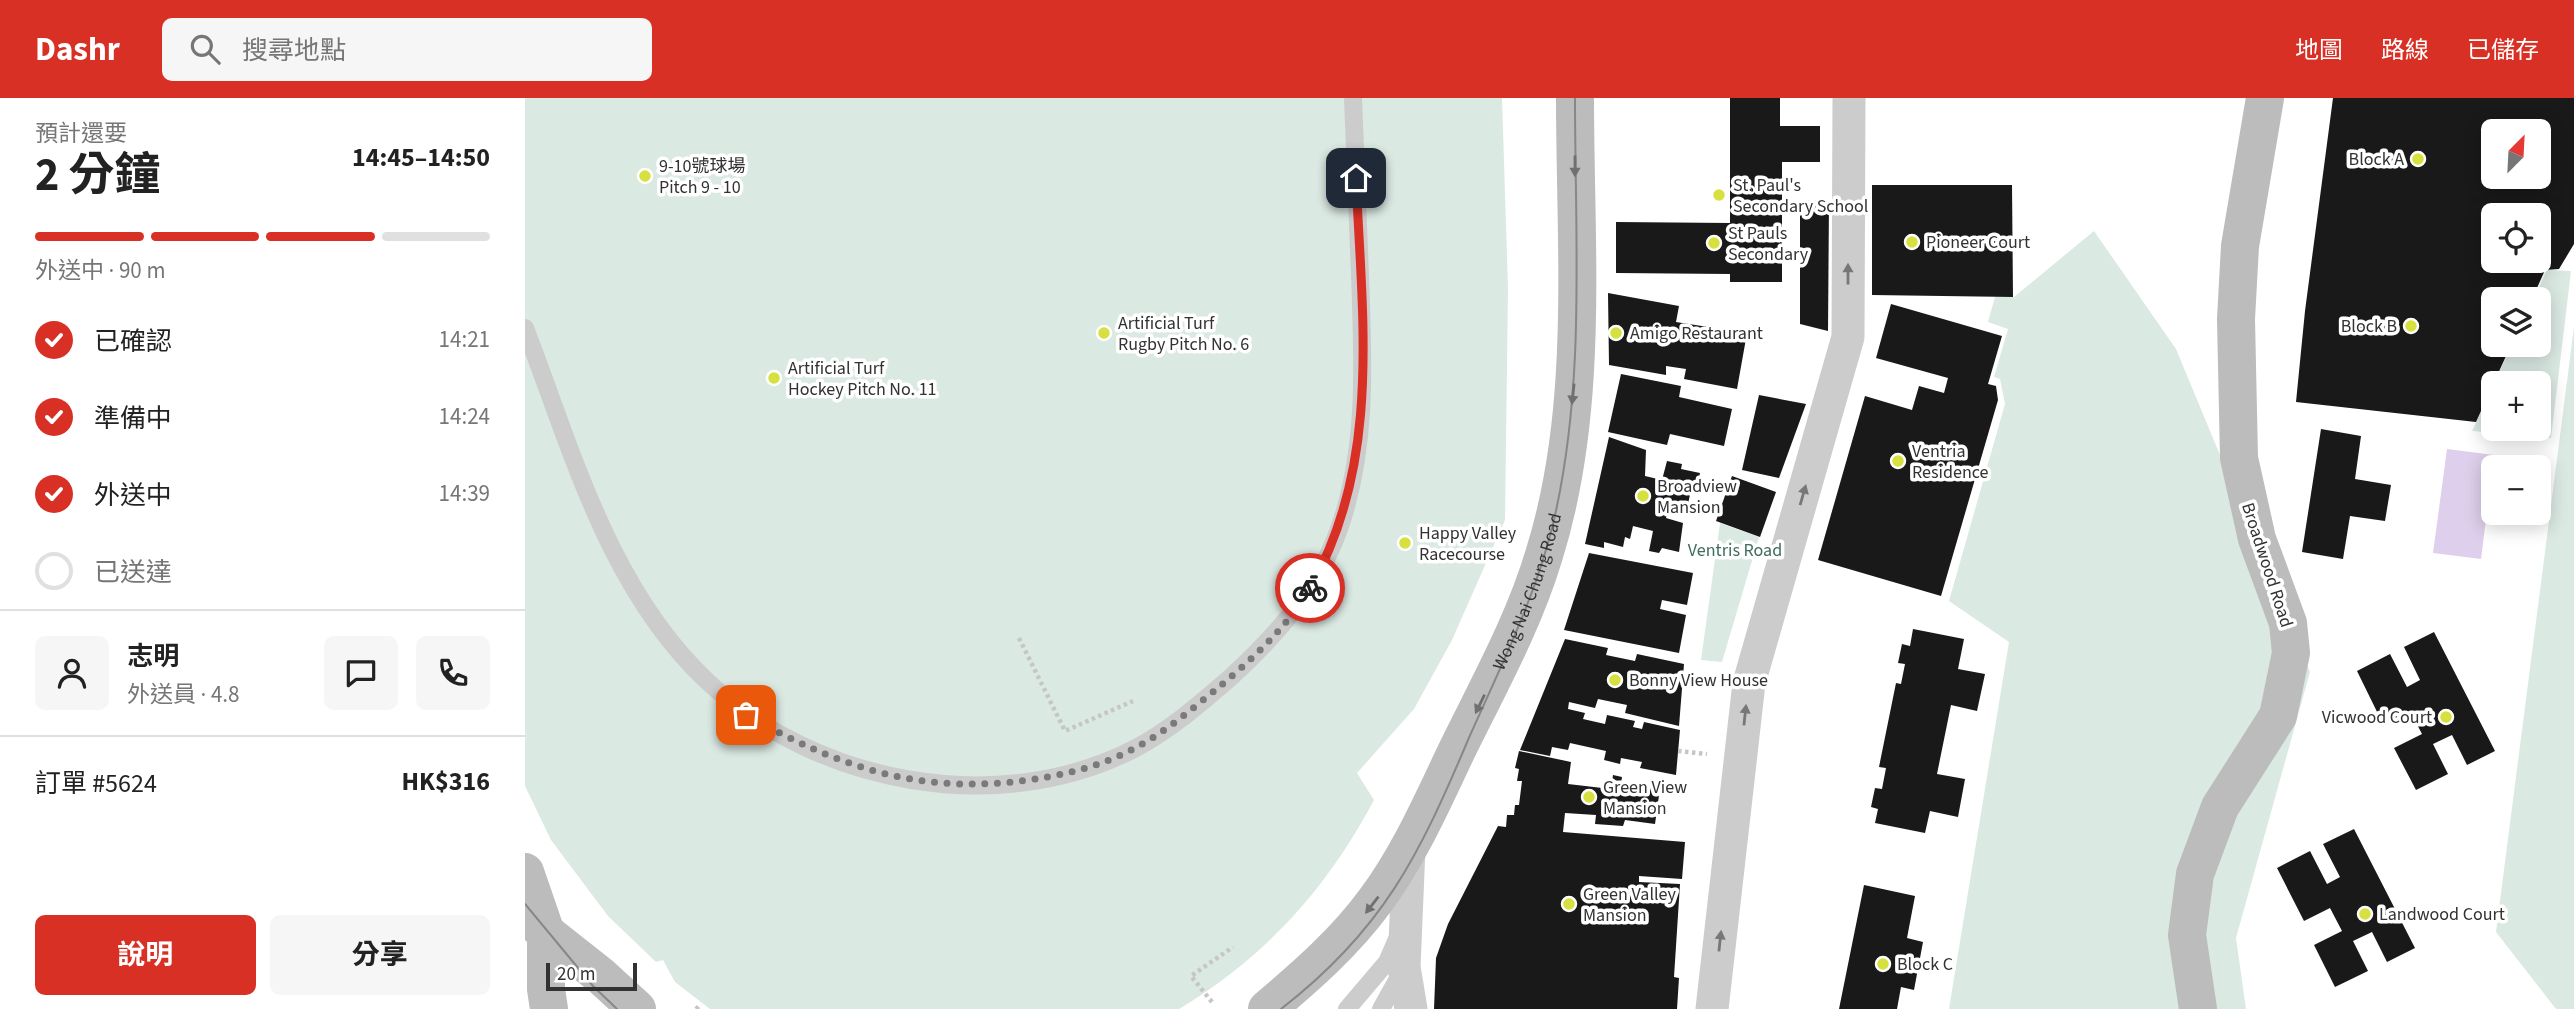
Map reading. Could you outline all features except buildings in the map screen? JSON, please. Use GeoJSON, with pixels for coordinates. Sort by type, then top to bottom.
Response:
{"type":"FeatureCollection","features":[{"type":"Feature","properties":{"kind":"street","name":"Wong Nai Chung Road"},"geometry":{"type":"LineString","coordinates":[[1267,1009],[1338,945],[1375,902],[1409,848],[1510,643],[1534,585],[1552,525],[1574,386],[1576,98]]}},
{"type":"Feature","properties":{"kind":"street"},"geometry":{"type":"LineString","coordinates":[[1712,1009],[1749,683],[1848,337],[1849,98]]}},
{"type":"Feature","properties":{"kind":"street","name":"Broadwood Road"},"geometry":{"type":"LineString","coordinates":[[2198,1009],[2187,935],[2195,874],[2220,807],[2278,716],[2291,653],[2288,623],[2253,528],[2239,458],[2236,319],[2240,246],[2265,98]]}},
{"type":"Feature","properties":{"kind":"street"},"geometry":{"type":"LineString","coordinates":[[1409,848],[1404,967],[1411,1009]]}},
{"type":"Feature","properties":{"kind":"street"},"geometry":{"type":"LineString","coordinates":[[525,872],[549,1009]]}},
{"type":"Feature","properties":{"kind":"street"},"geometry":{"type":"LineString","coordinates":[[536,924],[636,1009]]}},
{"type":"Feature","properties":{"kind":"lane"},"geometry":{"type":"LineString","coordinates":[[525,328],[616,556],[660,631],[706,681],[746,715],[828,756],[889,776],[928,784],[967,786],[1058,776],[1099,764],[1135,748],[1182,717],[1250,660],[1305,596],[1323,566],[1349,497],[1362,413],[1353,98]]}},
{"type":"Feature","properties":{"kind":"lane"},"geometry":{"type":"LineString","coordinates":[[1347,1009],[1387,962],[1405,915]]}},
{"type":"Feature","properties":{"kind":"lane"},"geometry":{"type":"LineString","coordinates":[[1381,1009],[1404,967]]}},
{"type":"Feature","properties":{"kind":"path"},"geometry":{"type":"LineString","coordinates":[[1019,638],[1065,731],[1133,701]]}},
{"type":"Feature","properties":{"kind":"path"},"geometry":{"type":"LineString","coordinates":[[1678,751],[1707,754]]}},
{"type":"Feature","properties":{"kind":"path"},"geometry":{"type":"LineString","coordinates":[[1212,1002],[1191,976],[1233,947]]}},
{"type":"Feature","properties":{"kind":"path"},"geometry":{"type":"LineString","coordinates":[[696,1009],[701,1004]]}},
{"type":"Feature","properties":{"kind":"green space"},"geometry":{"type":"Polygon","coordinates":[[[525,98],[1502,98],[1508,288],[1505,520],[1452,640],[1414,709],[1357,773],[1374,800],[1355,833],[1314,892],[1266,943],[1239,967],[1179,1009],[710,1009],[675,982],[663,960],[656,962],[608,916],[551,840],[525,786],[525,98]]]}},
{"type":"Feature","properties":{"kind":"green space"},"geometry":{"type":"Polygon","coordinates":[[[2094,231],[2176,349],[2310,672],[2236,938],[2246,1009],[1949,1009],[2009,642],[1949,601],[2005,404],[2000,379],[1994,377],[2008,329],[1988,322],[1995,297],[2014,297],[2094,231]]]}},
{"type":"Feature","properties":{"kind":"green space"},"geometry":{"type":"Polygon","coordinates":[[[2551,270],[2571,271],[2551,438],[2551,371],[2500,371],[2506,357],[2551,357],[2551,287],[2539,287],[2546,273],[2551,273],[2551,270]]]}},
{"type":"Feature","properties":{"kind":"green space"},"geometry":{"type":"Polygon","coordinates":[[[2574,327],[2574,1009],[2556,1009],[2496,932],[2548,525],[2551,525],[2551,505],[2574,327]]]}},
{"type":"Feature","properties":{"kind":"green space"},"geometry":{"type":"Polygon","coordinates":[[[2481,412],[2481,432],[2472,431],[2481,412]]]}},
{"type":"Feature","properties":{"kind":"green space","name":"Ventris Road"},"geometry":{"type":"Polygon","coordinates":[[[1720,523],[1759,537],[1722,662],[1701,660],[1720,523]]]}},
{"type":"Feature","properties":{"kind":"shaded area"},"geometry":{"type":"Polygon","coordinates":[[[2447,449],[2494,455],[2481,455],[2481,525],[2485,525],[2481,559],[2433,553],[2447,449]]]}},
{"type":"Feature","properties":{"kind":"tram line"},"geometry":{"type":"LineString","coordinates":[[1281,1009],[1316,980],[1372,920],[1414,855],[1450,782],[1536,580],[1553,524],[1570,419],[1577,259],[1575,98]]}},
{"type":"Feature","properties":{"kind":"tram line"},"geometry":{"type":"LineString","coordinates":[[525,904],[593,986],[617,1009]]}},
{"type":"Feature","properties":{"kind":"way so far"},"geometry":{"type":"LineString","coordinates":[[746,715],[785,737],[828,756],[889,776],[928,784],[967,786],[1058,776],[1099,764],[1135,748],[1182,717],[1250,660],[1283,624],[1310,588]]}},
{"type":"Feature","properties":{"kind":"place","name":"Block A"},"geometry":{"type":"Point","coordinates":[2418,159]}},
{"type":"Feature","properties":{"kind":"place","name":"9-10號球場 Pitch 9 - 10"},"geometry":{"type":"Point","coordinates":[645,176]}},
{"type":"Feature","properties":{"kind":"place","name":"St. Paul's Secondary School"},"geometry":{"type":"Point","coordinates":[1719,195]}},
{"type":"Feature","properties":{"kind":"place","name":"Pioneer Court"},"geometry":{"type":"Point","coordinates":[1912,242]}},
{"type":"Feature","properties":{"kind":"place","name":"St Pauls Secondary"},"geometry":{"type":"Point","coordinates":[1714,243]}},
{"type":"Feature","properties":{"kind":"place","name":"Block B"},"geometry":{"type":"Point","coordinates":[2411,326]}},
{"type":"Feature","properties":{"kind":"place","name":"Artificial Turf Rugby Pitch No. 6"},"geometry":{"type":"Point","coordinates":[1104,333]}},
{"type":"Feature","properties":{"kind":"place","name":"Amigo Restaurant"},"geometry":{"type":"Point","coordinates":[1616,333]}},
{"type":"Feature","properties":{"kind":"place","name":"Artificial Turf Hockey Pitch No. 11"},"geometry":{"type":"Point","coordinates":[774,378]}},
{"type":"Feature","properties":{"kind":"place","name":"Ventria Residence"},"geometry":{"type":"Point","coordinates":[1898,461]}},
{"type":"Feature","properties":{"kind":"place","name":"Broadview Mansion"},"geometry":{"type":"Point","coordinates":[1643,496]}},
{"type":"Feature","properties":{"kind":"place","name":"Happy Valley Racecourse"},"geometry":{"type":"Point","coordinates":[1405,543]}},
{"type":"Feature","properties":{"kind":"place","name":"Bonny View House"},"geometry":{"type":"Point","coordinates":[1615,680]}},
{"type":"Feature","properties":{"kind":"place","name":"Vicwood Court"},"geometry":{"type":"Point","coordinates":[2446,717]}},
{"type":"Feature","properties":{"kind":"place","name":"Green View Mansion"},"geometry":{"type":"Point","coordinates":[1589,797]}},
{"type":"Feature","properties":{"kind":"place","name":"Green Valley Mansion"},"geometry":{"type":"Point","coordinates":[1569,904]}},
{"type":"Feature","properties":{"kind":"place","name":"Landwood Court"},"geometry":{"type":"Point","coordinates":[2365,914]}},
{"type":"Feature","properties":{"kind":"place","name":"Block C"},"geometry":{"type":"Point","coordinates":[1883,964]}},
{"type":"Feature","properties":{"kind":"route"},"geometry":{"type":"LineString","coordinates":[[1310,588],[1323,566],[1338,530],[1349,497],[1358,453],[1363,376],[1356,178]]}}]}
